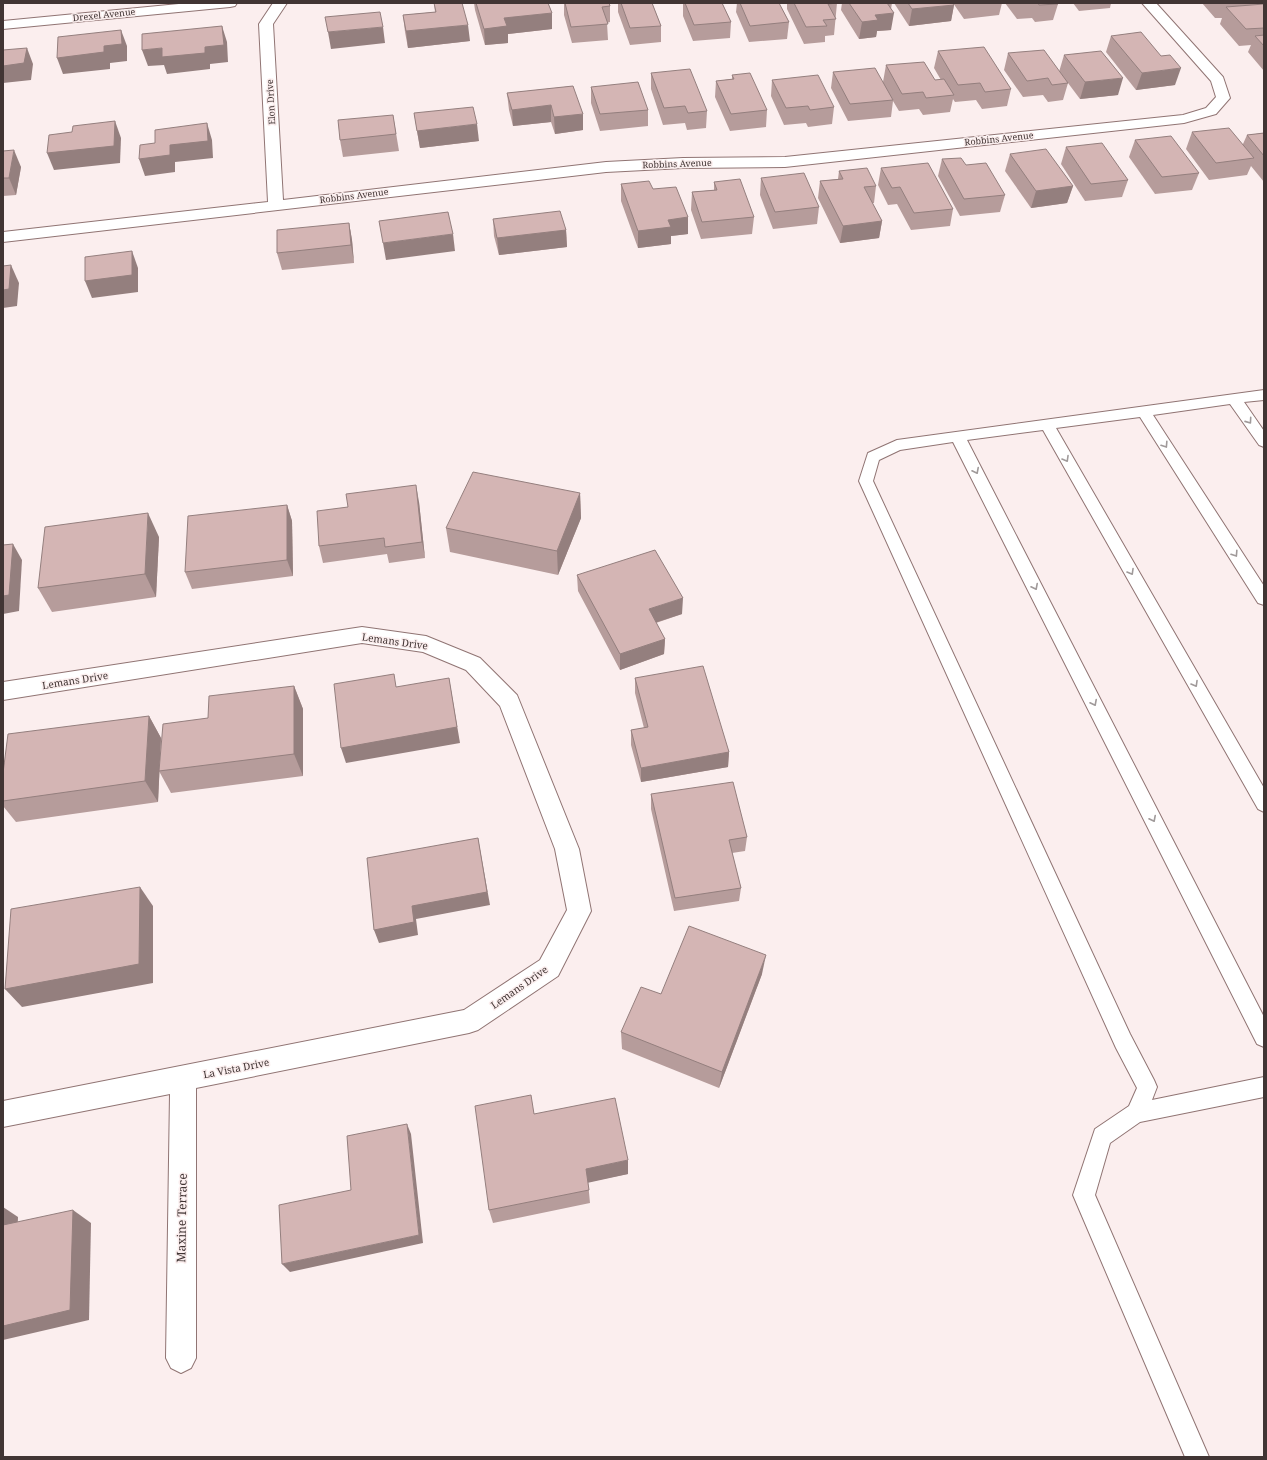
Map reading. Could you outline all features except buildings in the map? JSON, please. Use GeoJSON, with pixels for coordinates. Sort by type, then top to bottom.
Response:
{"type":"FeatureCollection","features":[{"type":"Feature","properties":{"kind":"street","name":"Drexel Avenue"},"geometry":{"type":"LineString","coordinates":[[3,25],[230,3]]}},
{"type":"Feature","properties":{"kind":"street","name":"Elon Drive"},"geometry":{"type":"LineString","coordinates":[[276,205],[266,24],[280,3]]}},
{"type":"Feature","properties":{"kind":"street","name":"Robbins Avenue"},"geometry":{"type":"LineString","coordinates":[[3,237],[606,167],[683,163],[785,162],[1184,119],[1211,110],[1223,98],[1218,80],[1149,3]]}},
{"type":"Feature","properties":{"kind":"street","name":"Lemans Drive"},"geometry":{"type":"LineString","coordinates":[[3,692],[362,635],[426,644],[473,664],[509,701],[567,849],[579,911],[549,968],[469,1021]]}},
{"type":"Feature","properties":{"kind":"street","name":"La Vista Drive"},"geometry":{"type":"LineString","coordinates":[[3,1114],[469,1021]]}},
{"type":"Feature","properties":{"kind":"street","name":"Maxine Terrace"},"geometry":{"type":"LineString","coordinates":[[181,1358],[183,1078]]}},
{"type":"Feature","properties":{"kind":"lane"},"geometry":{"type":"LineString","coordinates":[[1136,1113],[1147,1087],[1119,1034],[866,481],[873,457],[896,445],[1264,395]]}},
{"type":"Feature","properties":{"kind":"lane"},"geometry":{"type":"LineString","coordinates":[[1234,399],[1264,442]]}},
{"type":"Feature","properties":{"kind":"lane"},"geometry":{"type":"LineString","coordinates":[[1144,412],[1264,599]]}},
{"type":"Feature","properties":{"kind":"lane"},"geometry":{"type":"LineString","coordinates":[[1047,425],[1264,804]]}},
{"type":"Feature","properties":{"kind":"lane"},"geometry":{"type":"LineString","coordinates":[[958,437],[1264,1037]]}},
{"type":"Feature","properties":{"kind":"lane"},"geometry":{"type":"LineString","coordinates":[[1197,1457],[1084,1195],[1102,1136],[1136,1113],[1264,1087]]}}]}
